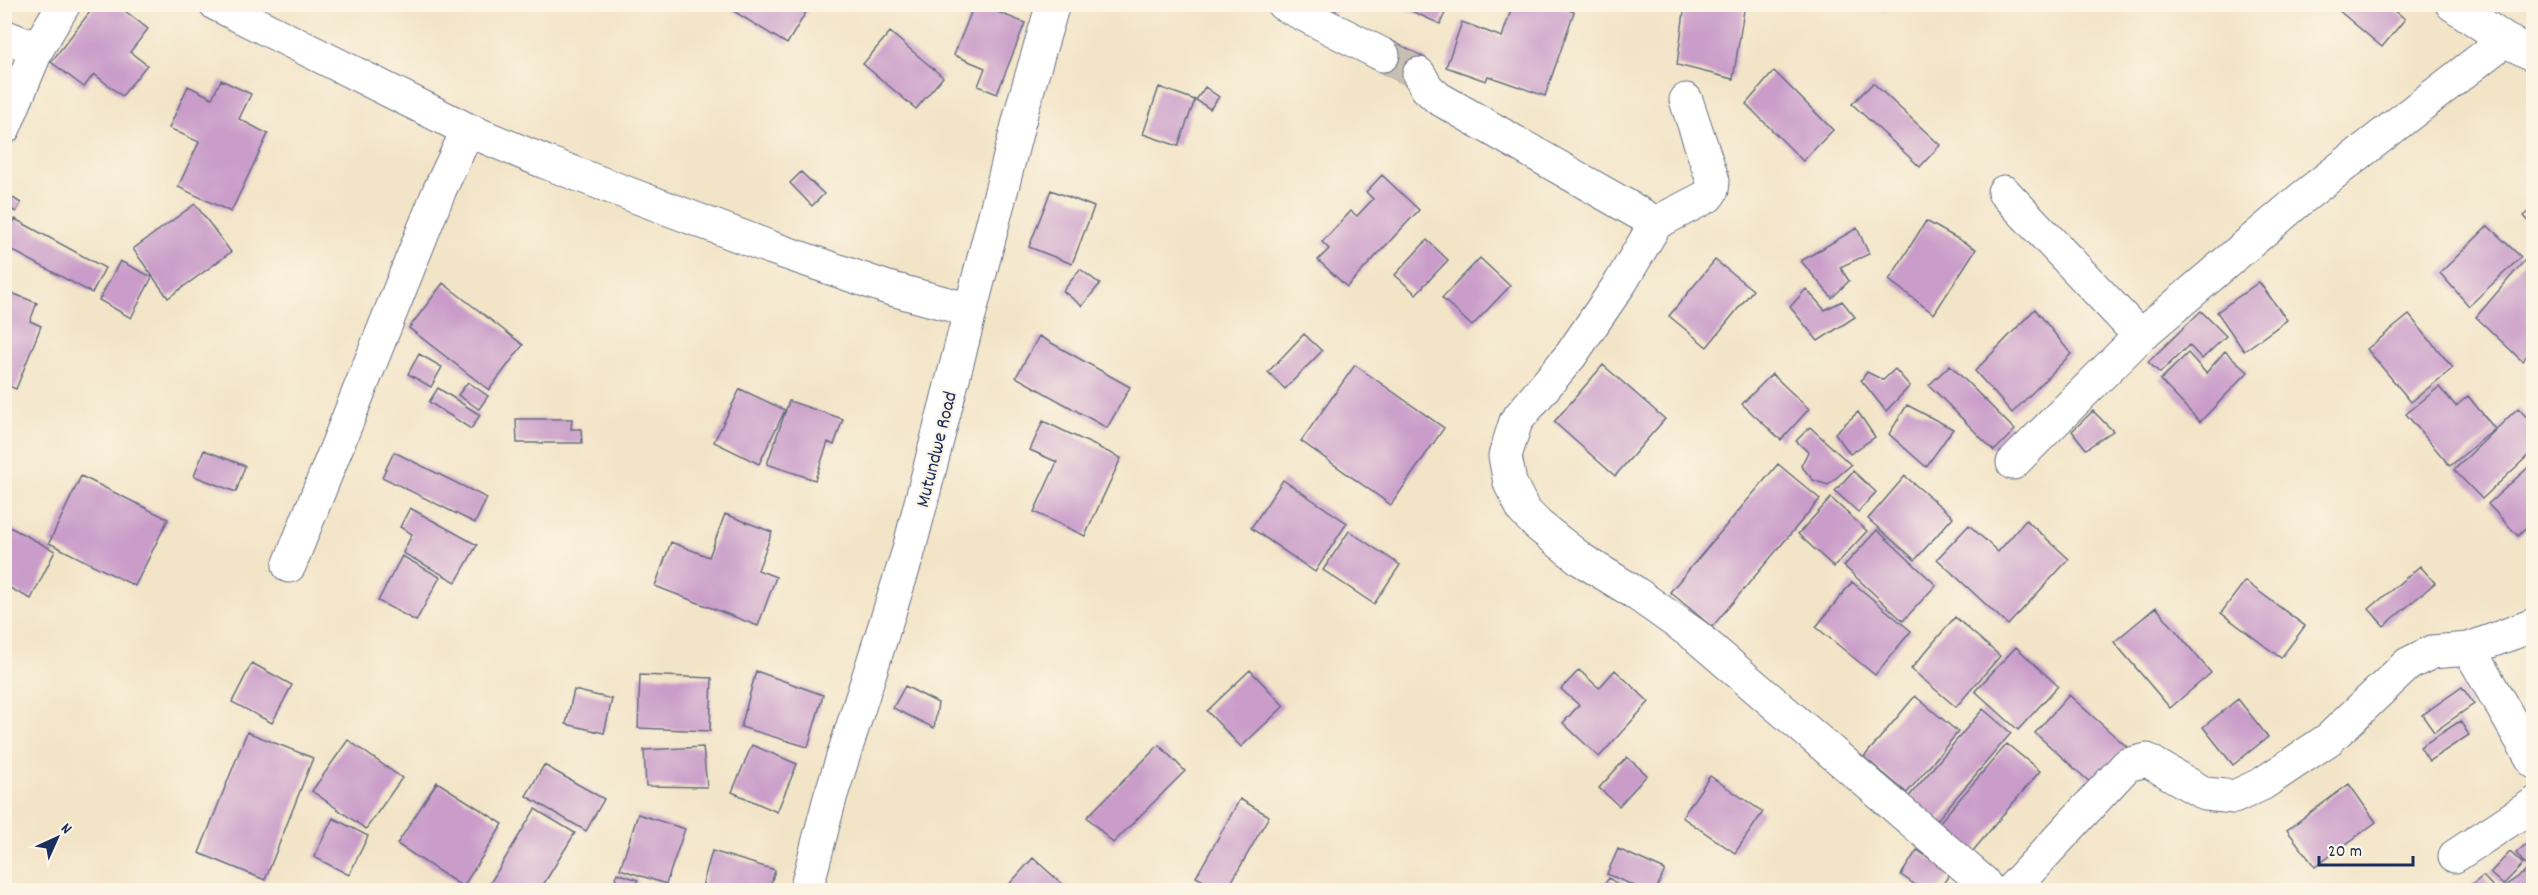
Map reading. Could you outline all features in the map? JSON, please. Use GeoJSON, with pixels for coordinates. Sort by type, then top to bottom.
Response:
{"type":"FeatureCollection","features":[{"type":"Feature","properties":{"kind":"street"},"geometry":{"type":"LineString","coordinates":[[4,128],[37,49],[64,4]]}},
{"type":"Feature","properties":{"kind":"street"},"geometry":{"type":"LineString","coordinates":[[216,4],[468,130],[545,162],[758,243],[888,288],[970,310]]}},
{"type":"Feature","properties":{"kind":"street","name":"Mutundwe Road"},"geometry":{"type":"LineString","coordinates":[[806,891],[830,798],[908,553],[1024,102],[1053,4]]}},
{"type":"Feature","properties":{"kind":"street"},"geometry":{"type":"LineString","coordinates":[[1283,4],[1383,55]]}},
{"type":"Feature","properties":{"kind":"street"},"geometry":{"type":"LineString","coordinates":[[2452,4],[2505,40],[2534,55]]}},
{"type":"Feature","properties":{"kind":"street"},"geometry":{"type":"LineString","coordinates":[[4,36],[37,49]]}},
{"type":"Feature","properties":{"kind":"street"},"geometry":{"type":"LineString","coordinates":[[2013,463],[2140,336],[2302,198],[2505,40]]}},
{"type":"Feature","properties":{"kind":"street"},"geometry":{"type":"LineString","coordinates":[[1419,74],[1427,88],[1438,98],[1656,223]]}},
{"type":"Feature","properties":{"kind":"street"},"geometry":{"type":"LineString","coordinates":[[1686,100],[1713,181],[1712,190],[1708,196],[1656,223],[1621,282],[1571,355],[1516,421],[1505,456],[1510,483],[1524,511],[1539,526],[1582,560],[1634,592],[1696,636],[1953,855],[1983,882],[1988,891]]}},
{"type":"Feature","properties":{"kind":"street"},"geometry":{"type":"LineString","coordinates":[[289,566],[423,230],[468,130]]}},
{"type":"Feature","properties":{"kind":"street"},"geometry":{"type":"LineString","coordinates":[[2004,192],[2140,336]]}},
{"type":"Feature","properties":{"kind":"street"},"geometry":{"type":"LineString","coordinates":[[2011,891],[2127,765],[2147,760],[2205,794],[2234,797],[2262,784],[2330,739],[2408,664],[2432,652],[2469,649],[2534,625]]}},
{"type":"Feature","properties":{"kind":"street"},"geometry":{"type":"LineString","coordinates":[[2469,649],[2534,762]]}},
{"type":"Feature","properties":{"kind":"street"},"geometry":{"type":"LineString","coordinates":[[2455,856],[2534,804]]}},
{"type":"Feature","properties":{"kind":"building"},"geometry":{"type":"Polygon","coordinates":[[[96,4],[116,4],[148,29],[130,52],[147,65],[122,96],[94,74],[84,87],[51,62],[96,4]]]}},
{"type":"Feature","properties":{"kind":"building"},"geometry":{"type":"Polygon","coordinates":[[[722,4],[811,4],[787,44],[722,4]]]}},
{"type":"Feature","properties":{"kind":"building"},"geometry":{"type":"Polygon","coordinates":[[[1310,4],[1338,4],[1333,18],[1310,4]]]}},
{"type":"Feature","properties":{"kind":"building"},"geometry":{"type":"Polygon","coordinates":[[[1396,4],[1449,4],[1440,24],[1396,4]]]}},
{"type":"Feature","properties":{"kind":"building"},"geometry":{"type":"Polygon","coordinates":[[[1513,4],[1552,4],[1574,12],[1545,96],[1488,76],[1486,81],[1446,67],[1462,22],[1502,37],[1513,4]]]}},
{"type":"Feature","properties":{"kind":"building"},"geometry":{"type":"Polygon","coordinates":[[[1685,4],[1745,4],[1733,79],[1677,65],[1685,4]]]}},
{"type":"Feature","properties":{"kind":"building"},"geometry":{"type":"Polygon","coordinates":[[[1871,4],[1889,4],[1885,11],[1871,4]]]}},
{"type":"Feature","properties":{"kind":"building"},"geometry":{"type":"Polygon","coordinates":[[[2331,4],[2387,4],[2405,19],[2382,47],[2331,4]]]}},
{"type":"Feature","properties":{"kind":"building"},"geometry":{"type":"Polygon","coordinates":[[[974,5],[980,5],[1025,23],[997,94],[978,86],[985,68],[954,55],[974,5]]]}},
{"type":"Feature","properties":{"kind":"building"},"geometry":{"type":"Polygon","coordinates":[[[890,32],[943,77],[916,109],[863,64],[890,32]]]}},
{"type":"Feature","properties":{"kind":"building"},"geometry":{"type":"Polygon","coordinates":[[[1390,40],[1427,59],[1412,88],[1375,69],[1390,40]]]}},
{"type":"Feature","properties":{"kind":"building"},"geometry":{"type":"Polygon","coordinates":[[[1774,71],[1833,130],[1803,161],[1746,104],[1774,71]]]}},
{"type":"Feature","properties":{"kind":"building"},"geometry":{"type":"Polygon","coordinates":[[[221,80],[251,94],[239,119],[268,134],[231,212],[178,187],[199,142],[169,128],[188,86],[212,98],[221,80]]]}},
{"type":"Feature","properties":{"kind":"building"},"geometry":{"type":"Polygon","coordinates":[[[1873,83],[1940,145],[1920,167],[1852,104],[1873,83]]]}},
{"type":"Feature","properties":{"kind":"building"},"geometry":{"type":"Polygon","coordinates":[[[1159,87],[1195,100],[1178,146],[1143,134],[1159,87]]]}},
{"type":"Feature","properties":{"kind":"building"},"geometry":{"type":"Polygon","coordinates":[[[1205,87],[1219,97],[1210,109],[1196,100],[1205,87]]]}},
{"type":"Feature","properties":{"kind":"building"},"geometry":{"type":"Polygon","coordinates":[[[801,172],[824,194],[812,206],[790,183],[801,172]]]}},
{"type":"Feature","properties":{"kind":"building"},"geometry":{"type":"Polygon","coordinates":[[[1382,175],[1419,210],[1347,287],[1318,260],[1329,249],[1322,242],[1351,211],[1357,216],[1373,199],[1366,192],[1382,175]]]}},
{"type":"Feature","properties":{"kind":"building"},"geometry":{"type":"Polygon","coordinates":[[[1051,190],[1094,207],[1072,264],[1029,247],[1051,190]]]}},
{"type":"Feature","properties":{"kind":"building"},"geometry":{"type":"Polygon","coordinates":[[[8,195],[21,203],[16,212],[4,205],[8,195]]]}},
{"type":"Feature","properties":{"kind":"building"},"geometry":{"type":"Polygon","coordinates":[[[195,204],[231,252],[168,298],[133,249],[195,204]]]}},
{"type":"Feature","properties":{"kind":"building"},"geometry":{"type":"Polygon","coordinates":[[[2534,208],[2534,227],[2524,216],[2534,208]]]}},
{"type":"Feature","properties":{"kind":"building"},"geometry":{"type":"Polygon","coordinates":[[[15,219],[105,268],[92,293],[4,246],[4,240],[15,219]]]}},
{"type":"Feature","properties":{"kind":"building"},"geometry":{"type":"Polygon","coordinates":[[[1926,221],[1976,249],[1934,314],[1889,280],[1926,221]]]}},
{"type":"Feature","properties":{"kind":"building"},"geometry":{"type":"Polygon","coordinates":[[[2488,226],[2521,257],[2469,306],[2440,273],[2488,226]]]}},
{"type":"Feature","properties":{"kind":"building"},"geometry":{"type":"Polygon","coordinates":[[[1857,228],[1869,254],[1840,267],[1849,281],[1832,298],[1801,261],[1857,228]]]}},
{"type":"Feature","properties":{"kind":"building"},"geometry":{"type":"Polygon","coordinates":[[[1427,240],[1448,260],[1416,294],[1395,275],[1427,240]]]}},
{"type":"Feature","properties":{"kind":"building"},"geometry":{"type":"Polygon","coordinates":[[[2531,253],[2534,256],[2534,347],[2522,361],[2476,317],[2531,253]]]}},
{"type":"Feature","properties":{"kind":"building"},"geometry":{"type":"Polygon","coordinates":[[[1480,258],[1510,286],[1472,326],[1442,298],[1480,258]]]}},
{"type":"Feature","properties":{"kind":"building"},"geometry":{"type":"Polygon","coordinates":[[[1715,260],[1753,290],[1707,347],[1669,316],[1715,260]]]}},
{"type":"Feature","properties":{"kind":"building"},"geometry":{"type":"Polygon","coordinates":[[[120,261],[152,277],[131,318],[99,300],[120,261]]]}},
{"type":"Feature","properties":{"kind":"building"},"geometry":{"type":"Polygon","coordinates":[[[1080,269],[1100,284],[1082,306],[1063,291],[1080,269]]]}},
{"type":"Feature","properties":{"kind":"building"},"geometry":{"type":"Polygon","coordinates":[[[2259,282],[2287,320],[2244,351],[2217,312],[2259,282]]]}},
{"type":"Feature","properties":{"kind":"building"},"geometry":{"type":"Polygon","coordinates":[[[443,283],[523,345],[489,390],[409,328],[443,283]]]}},
{"type":"Feature","properties":{"kind":"building"},"geometry":{"type":"Polygon","coordinates":[[[1806,289],[1825,310],[1842,301],[1855,317],[1818,341],[1790,307],[1806,289]]]}},
{"type":"Feature","properties":{"kind":"building"},"geometry":{"type":"Polygon","coordinates":[[[4,290],[37,303],[30,321],[41,326],[16,389],[4,384],[4,290]]]}},
{"type":"Feature","properties":{"kind":"building"},"geometry":{"type":"Polygon","coordinates":[[[2035,309],[2071,354],[2012,413],[1975,371],[2035,309]]]}},
{"type":"Feature","properties":{"kind":"building"},"geometry":{"type":"Polygon","coordinates":[[[2201,311],[2226,336],[2202,359],[2189,345],[2160,373],[2148,362],[2201,311]]]}},
{"type":"Feature","properties":{"kind":"building"},"geometry":{"type":"Polygon","coordinates":[[[2409,315],[2453,368],[2411,402],[2367,349],[2409,315]]]}},
{"type":"Feature","properties":{"kind":"building"},"geometry":{"type":"Polygon","coordinates":[[[1304,334],[1322,351],[1285,389],[1268,372],[1304,334]]]}},
{"type":"Feature","properties":{"kind":"building"},"geometry":{"type":"Polygon","coordinates":[[[1039,336],[1130,387],[1107,428],[1016,377],[1039,336]]]}},
{"type":"Feature","properties":{"kind":"building"},"geometry":{"type":"Polygon","coordinates":[[[2225,351],[2248,372],[2200,422],[2160,380],[2188,353],[2206,373],[2225,351]]]}},
{"type":"Feature","properties":{"kind":"building"},"geometry":{"type":"Polygon","coordinates":[[[419,354],[442,367],[431,387],[408,374],[419,354]]]}},
{"type":"Feature","properties":{"kind":"building"},"geometry":{"type":"Polygon","coordinates":[[[1355,365],[1444,428],[1391,505],[1301,441],[1355,365]]]}},
{"type":"Feature","properties":{"kind":"building"},"geometry":{"type":"Polygon","coordinates":[[[1603,365],[1665,419],[1615,476],[1554,422],[1603,365]]]}},
{"type":"Feature","properties":{"kind":"building"},"geometry":{"type":"Polygon","coordinates":[[[1950,365],[2015,430],[1994,451],[1929,385],[1950,365]]]}},
{"type":"Feature","properties":{"kind":"building"},"geometry":{"type":"Polygon","coordinates":[[[1895,369],[1910,386],[1886,411],[1861,380],[1867,372],[1883,380],[1895,369]]]}},
{"type":"Feature","properties":{"kind":"building"},"geometry":{"type":"Polygon","coordinates":[[[1772,374],[1809,409],[1781,440],[1742,404],[1772,374]]]}},
{"type":"Feature","properties":{"kind":"building"},"geometry":{"type":"Polygon","coordinates":[[[468,382],[488,396],[479,409],[458,395],[468,382]]]}},
{"type":"Feature","properties":{"kind":"building"},"geometry":{"type":"Polygon","coordinates":[[[2439,387],[2456,406],[2468,396],[2495,429],[2450,466],[2406,414],[2439,387]]]}},
{"type":"Feature","properties":{"kind":"building"},"geometry":{"type":"Polygon","coordinates":[[[438,388],[480,415],[471,429],[429,402],[438,388]]]}},
{"type":"Feature","properties":{"kind":"building"},"geometry":{"type":"Polygon","coordinates":[[[740,389],[785,410],[759,464],[714,442],[740,389]]]}},
{"type":"Feature","properties":{"kind":"building"},"geometry":{"type":"Polygon","coordinates":[[[789,401],[843,419],[834,445],[828,442],[815,480],[767,464],[789,401]]]}},
{"type":"Feature","properties":{"kind":"building"},"geometry":{"type":"Polygon","coordinates":[[[1907,405],[1953,429],[1926,467],[1889,434],[1907,405]]]}},
{"type":"Feature","properties":{"kind":"building"},"geometry":{"type":"Polygon","coordinates":[[[2518,408],[2534,425],[2534,450],[2482,499],[2454,470],[2518,408]]]}},
{"type":"Feature","properties":{"kind":"building"},"geometry":{"type":"Polygon","coordinates":[[[2093,411],[2113,431],[2086,449],[2072,431],[2093,411]]]}},
{"type":"Feature","properties":{"kind":"building"},"geometry":{"type":"Polygon","coordinates":[[[1858,412],[1875,437],[1850,454],[1835,433],[1858,412]]]}},
{"type":"Feature","properties":{"kind":"building"},"geometry":{"type":"Polygon","coordinates":[[[516,419],[572,419],[571,429],[581,429],[582,443],[517,443],[516,419]]]}},
{"type":"Feature","properties":{"kind":"building"},"geometry":{"type":"Polygon","coordinates":[[[1043,421],[1121,458],[1085,536],[1034,512],[1057,462],[1030,450],[1043,421]]]}},
{"type":"Feature","properties":{"kind":"building"},"geometry":{"type":"Polygon","coordinates":[[[1810,427],[1851,465],[1828,485],[1813,480],[1801,466],[1808,452],[1796,441],[1810,427]]]}},
{"type":"Feature","properties":{"kind":"building"},"geometry":{"type":"Polygon","coordinates":[[[204,450],[245,466],[236,492],[194,476],[204,450]]]}},
{"type":"Feature","properties":{"kind":"building"},"geometry":{"type":"Polygon","coordinates":[[[394,452],[487,498],[475,523],[382,477],[394,452]]]}},
{"type":"Feature","properties":{"kind":"building"},"geometry":{"type":"Polygon","coordinates":[[[1778,464],[1820,499],[1712,627],[1670,592],[1778,464]]]}},
{"type":"Feature","properties":{"kind":"building"},"geometry":{"type":"Polygon","coordinates":[[[2532,464],[2534,466],[2534,521],[2518,536],[2488,504],[2532,464]]]}},
{"type":"Feature","properties":{"kind":"building"},"geometry":{"type":"Polygon","coordinates":[[[1853,471],[1876,492],[1858,512],[1835,491],[1853,471]]]}},
{"type":"Feature","properties":{"kind":"building"},"geometry":{"type":"Polygon","coordinates":[[[81,476],[168,519],[135,586],[49,543],[81,476]]]}},
{"type":"Feature","properties":{"kind":"building"},"geometry":{"type":"Polygon","coordinates":[[[1905,476],[1953,517],[1915,560],[1868,519],[1905,476]]]}},
{"type":"Feature","properties":{"kind":"building"},"geometry":{"type":"Polygon","coordinates":[[[1283,480],[1347,523],[1315,572],[1251,528],[1283,480]]]}},
{"type":"Feature","properties":{"kind":"building"},"geometry":{"type":"Polygon","coordinates":[[[1831,498],[1867,531],[1834,567],[1798,534],[1831,498]]]}},
{"type":"Feature","properties":{"kind":"building"},"geometry":{"type":"Polygon","coordinates":[[[410,508],[477,545],[456,582],[403,553],[412,534],[400,527],[410,508]]]}},
{"type":"Feature","properties":{"kind":"building"},"geometry":{"type":"Polygon","coordinates":[[[725,514],[772,532],[758,570],[776,577],[758,626],[655,586],[671,542],[709,557],[725,514]]]}},
{"type":"Feature","properties":{"kind":"building"},"geometry":{"type":"Polygon","coordinates":[[[2026,520],[2069,559],[2008,625],[1937,559],[1969,525],[1998,552],[2026,520]]]}},
{"type":"Feature","properties":{"kind":"building"},"geometry":{"type":"Polygon","coordinates":[[[4,524],[55,551],[31,599],[4,585],[4,524]]]}},
{"type":"Feature","properties":{"kind":"building"},"geometry":{"type":"Polygon","coordinates":[[[1877,530],[1936,585],[1903,621],[1844,566],[1877,530]]]}},
{"type":"Feature","properties":{"kind":"building"},"geometry":{"type":"Polygon","coordinates":[[[1349,531],[1400,565],[1374,604],[1323,570],[1349,531]]]}},
{"type":"Feature","properties":{"kind":"building"},"geometry":{"type":"Polygon","coordinates":[[[402,556],[440,577],[416,621],[378,601],[402,556]]]}},
{"type":"Feature","properties":{"kind":"building"},"geometry":{"type":"Polygon","coordinates":[[[2420,566],[2435,583],[2384,626],[2369,609],[2420,566]]]}},
{"type":"Feature","properties":{"kind":"building"},"geometry":{"type":"Polygon","coordinates":[[[2245,581],[2305,626],[2281,658],[2221,613],[2245,581]]]}},
{"type":"Feature","properties":{"kind":"building"},"geometry":{"type":"Polygon","coordinates":[[[1852,582],[1911,631],[1875,675],[1816,627],[1852,582]]]}},
{"type":"Feature","properties":{"kind":"building"},"geometry":{"type":"Polygon","coordinates":[[[2156,607],[2211,673],[2170,708],[2114,642],[2156,607]]]}},
{"type":"Feature","properties":{"kind":"building"},"geometry":{"type":"Polygon","coordinates":[[[1955,617],[2000,656],[1956,707],[1911,669],[1955,617]]]}},
{"type":"Feature","properties":{"kind":"building"},"geometry":{"type":"Polygon","coordinates":[[[2016,647],[2058,686],[2018,730],[1975,691],[2016,647]]]}},
{"type":"Feature","properties":{"kind":"building"},"geometry":{"type":"Polygon","coordinates":[[[252,663],[292,685],[272,723],[232,702],[252,663]]]}},
{"type":"Feature","properties":{"kind":"building"},"geometry":{"type":"Polygon","coordinates":[[[1250,670],[1284,706],[1241,747],[1207,711],[1250,670]]]}},
{"type":"Feature","properties":{"kind":"building"},"geometry":{"type":"Polygon","coordinates":[[[1579,670],[1599,688],[1615,670],[1649,702],[1599,757],[1563,723],[1579,705],[1561,689],[1579,670]]]}},
{"type":"Feature","properties":{"kind":"building"},"geometry":{"type":"Polygon","coordinates":[[[756,671],[823,695],[808,747],[741,727],[756,671]]]}},
{"type":"Feature","properties":{"kind":"building"},"geometry":{"type":"Polygon","coordinates":[[[640,675],[712,678],[710,731],[638,728],[640,675]]]}},
{"type":"Feature","properties":{"kind":"building"},"geometry":{"type":"Polygon","coordinates":[[[905,686],[938,703],[934,728],[893,708],[905,686]]]}},
{"type":"Feature","properties":{"kind":"building"},"geometry":{"type":"Polygon","coordinates":[[[2462,687],[2474,704],[2434,732],[2422,715],[2462,687]]]}},
{"type":"Feature","properties":{"kind":"building"},"geometry":{"type":"Polygon","coordinates":[[[574,690],[612,699],[604,733],[566,724],[574,690]]]}},
{"type":"Feature","properties":{"kind":"building"},"geometry":{"type":"Polygon","coordinates":[[[2069,695],[2127,747],[2093,785],[2035,733],[2069,695]]]}},
{"type":"Feature","properties":{"kind":"building"},"geometry":{"type":"Polygon","coordinates":[[[1915,696],[1958,732],[1907,793],[1864,757],[1915,696]]]}},
{"type":"Feature","properties":{"kind":"building"},"geometry":{"type":"Polygon","coordinates":[[[2238,699],[2268,737],[2233,765],[2203,727],[2238,699]]]}},
{"type":"Feature","properties":{"kind":"building"},"geometry":{"type":"Polygon","coordinates":[[[1983,709],[2011,733],[1932,826],[1905,801],[1983,709]]]}},
{"type":"Feature","properties":{"kind":"building"},"geometry":{"type":"Polygon","coordinates":[[[2460,721],[2469,735],[2429,761],[2420,747],[2460,721]]]}},
{"type":"Feature","properties":{"kind":"building"},"geometry":{"type":"Polygon","coordinates":[[[247,732],[313,758],[265,880],[199,853],[247,732]]]}},
{"type":"Feature","properties":{"kind":"building"},"geometry":{"type":"Polygon","coordinates":[[[348,740],[402,778],[366,829],[312,791],[348,740]]]}},
{"type":"Feature","properties":{"kind":"building"},"geometry":{"type":"Polygon","coordinates":[[[2007,744],[2040,771],[1972,852],[1938,824],[2007,744]]]}},
{"type":"Feature","properties":{"kind":"building"},"geometry":{"type":"Polygon","coordinates":[[[752,745],[797,764],[777,812],[732,792],[752,745]]]}},
{"type":"Feature","properties":{"kind":"building"},"geometry":{"type":"Polygon","coordinates":[[[1159,745],[1185,771],[1113,843],[1087,817],[1159,745]]]}},
{"type":"Feature","properties":{"kind":"building"},"geometry":{"type":"Polygon","coordinates":[[[703,747],[707,787],[646,786],[644,750],[703,747]]]}},
{"type":"Feature","properties":{"kind":"building"},"geometry":{"type":"Polygon","coordinates":[[[1627,757],[1647,775],[1619,806],[1599,788],[1627,757]]]}},
{"type":"Feature","properties":{"kind":"building"},"geometry":{"type":"Polygon","coordinates":[[[544,765],[604,799],[586,831],[526,796],[544,765]]]}},
{"type":"Feature","properties":{"kind":"building"},"geometry":{"type":"Polygon","coordinates":[[[1710,776],[1763,812],[1735,853],[1682,817],[1710,776]]]}},
{"type":"Feature","properties":{"kind":"building"},"geometry":{"type":"Polygon","coordinates":[[[437,782],[503,824],[463,887],[397,844],[437,782]]]}},
{"type":"Feature","properties":{"kind":"building"},"geometry":{"type":"Polygon","coordinates":[[[2349,784],[2376,822],[2315,867],[2287,830],[2349,784]]]}},
{"type":"Feature","properties":{"kind":"building"},"geometry":{"type":"Polygon","coordinates":[[[1240,799],[1269,816],[1227,890],[1220,890],[1196,877],[1240,799]]]}},
{"type":"Feature","properties":{"kind":"building"},"geometry":{"type":"Polygon","coordinates":[[[535,809],[575,833],[540,890],[486,890],[535,809]]]}},
{"type":"Feature","properties":{"kind":"building"},"geometry":{"type":"Polygon","coordinates":[[[638,814],[685,829],[666,884],[620,869],[638,814]]]}},
{"type":"Feature","properties":{"kind":"building"},"geometry":{"type":"Polygon","coordinates":[[[333,818],[368,836],[349,875],[314,857],[333,818]]]}},
{"type":"Feature","properties":{"kind":"building"},"geometry":{"type":"Polygon","coordinates":[[[2531,840],[2534,843],[2534,862],[2527,867],[2516,853],[2531,840]]]}},
{"type":"Feature","properties":{"kind":"building"},"geometry":{"type":"Polygon","coordinates":[[[1618,849],[1665,870],[1656,890],[1644,890],[1607,874],[1618,849]]]}},
{"type":"Feature","properties":{"kind":"building"},"geometry":{"type":"Polygon","coordinates":[[[1917,850],[1951,872],[1939,890],[1923,890],[1901,875],[1917,850]]]}},
{"type":"Feature","properties":{"kind":"building"},"geometry":{"type":"Polygon","coordinates":[[[712,851],[775,870],[769,890],[701,890],[712,851]]]}},
{"type":"Feature","properties":{"kind":"building"},"geometry":{"type":"Polygon","coordinates":[[[2510,852],[2523,864],[2503,885],[2490,873],[2510,852]]]}},
{"type":"Feature","properties":{"kind":"building"},"geometry":{"type":"Polygon","coordinates":[[[1033,858],[1069,890],[1004,890],[1033,858]]]}},
{"type":"Feature","properties":{"kind":"building"},"geometry":{"type":"Polygon","coordinates":[[[2534,866],[2534,890],[2499,890],[2534,866]]]}},
{"type":"Feature","properties":{"kind":"building"},"geometry":{"type":"Polygon","coordinates":[[[617,873],[638,880],[636,885],[651,890],[612,890],[617,873]]]}},
{"type":"Feature","properties":{"kind":"building"},"geometry":{"type":"Polygon","coordinates":[[[2483,876],[2496,890],[2467,889],[2483,876]]]}},
{"type":"Feature","properties":{"kind":"building"},"geometry":{"type":"Polygon","coordinates":[[[1609,878],[1625,890],[1600,890],[1609,878]]]}},
{"type":"Feature","properties":{"kind":"tunnel"},"geometry":{"type":"LineString","coordinates":[[1383,55],[1419,74]]}}]}
